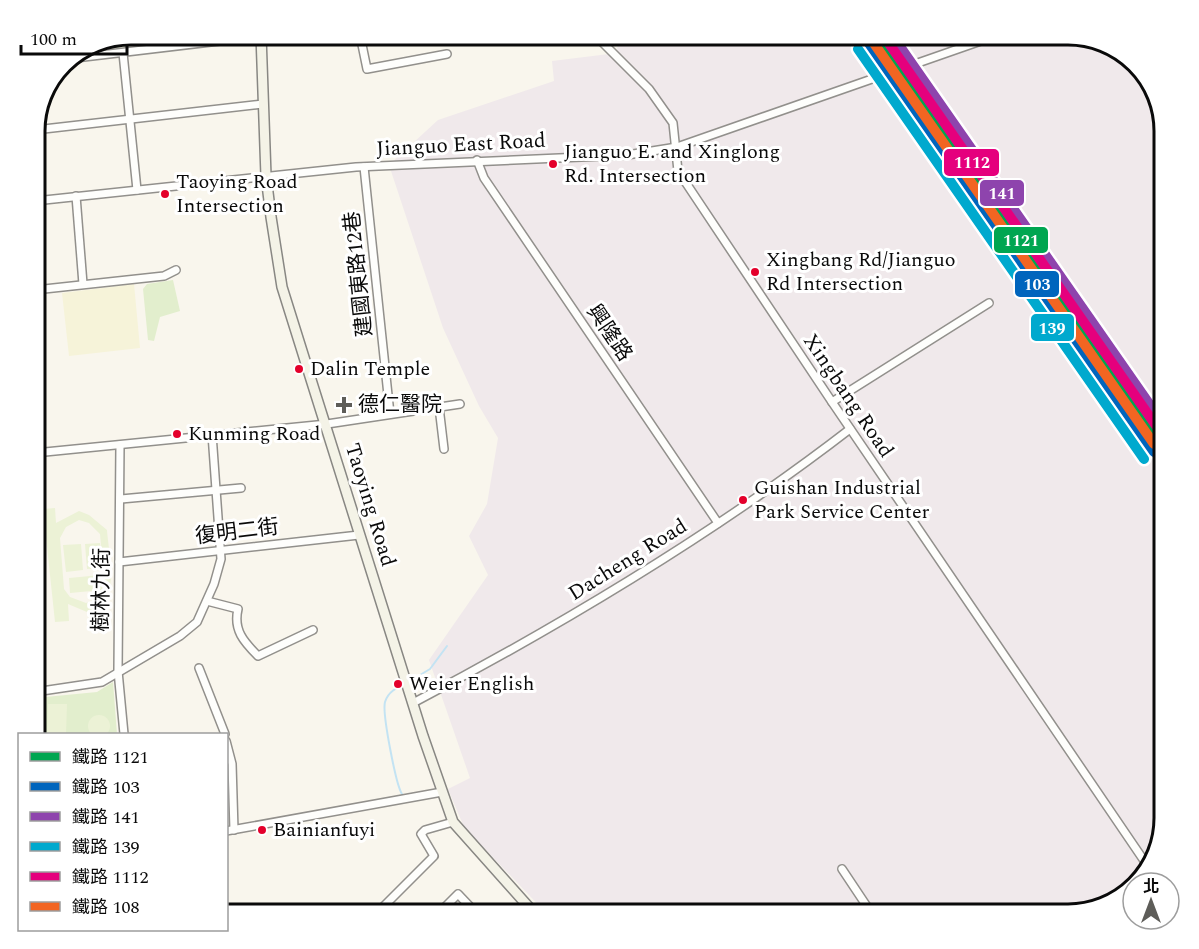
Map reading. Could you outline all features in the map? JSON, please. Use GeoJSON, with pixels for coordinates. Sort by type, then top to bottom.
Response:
{"type":"FeatureCollection","features":[{"type":"Feature","properties":{"kind":"main road","name":"Taoying Road"},"geometry":{"type":"LineString","coordinates":[[261,45],[266,176],[282,287],[327,424],[359,535],[453,822],[525,904]]}},
{"type":"Feature","properties":{"kind":"street"},"geometry":{"type":"LineString","coordinates":[[90,56],[180,45]]}},
{"type":"Feature","properties":{"kind":"street"},"geometry":{"type":"LineString","coordinates":[[362,45],[367,69],[447,54]]}},
{"type":"Feature","properties":{"kind":"street","name":"Xingbang Road"},"geometry":{"type":"LineString","coordinates":[[605,45],[649,89],[673,123],[678,171],[850,429],[1143,859]]}},
{"type":"Feature","properties":{"kind":"street","name":"Jianguo East Road"},"geometry":{"type":"LineString","coordinates":[[45,200],[364,167],[477,160],[627,155],[677,147],[967,45]]}},
{"type":"Feature","properties":{"kind":"street"},"geometry":{"type":"LineString","coordinates":[[123,52],[137,190]]}},
{"type":"Feature","properties":{"kind":"street"},"geometry":{"type":"LineString","coordinates":[[45,129],[264,104]]}},
{"type":"Feature","properties":{"kind":"street","name":"興隆路"},"geometry":{"type":"LineString","coordinates":[[477,160],[484,178],[718,523]]}},
{"type":"Feature","properties":{"kind":"street","name":"建國東路12巷"},"geometry":{"type":"LineString","coordinates":[[364,167],[390,414]]}},
{"type":"Feature","properties":{"kind":"street"},"geometry":{"type":"LineString","coordinates":[[76,196],[83,284]]}},
{"type":"Feature","properties":{"kind":"street"},"geometry":{"type":"LineString","coordinates":[[45,289],[164,276],[176,270]]}},
{"type":"Feature","properties":{"kind":"street"},"geometry":{"type":"LineString","coordinates":[[832,402],[989,303]]}},
{"type":"Feature","properties":{"kind":"street"},"geometry":{"type":"LineString","coordinates":[[45,452],[327,424],[460,404]]}},
{"type":"Feature","properties":{"kind":"street"},"geometry":{"type":"LineString","coordinates":[[439,407],[444,448]]}},
{"type":"Feature","properties":{"kind":"street","name":"Dacheng Road"},"geometry":{"type":"LineString","coordinates":[[413,703],[510,652],[718,523],[778,484],[850,429]]}},
{"type":"Feature","properties":{"kind":"street"},"geometry":{"type":"LineString","coordinates":[[45,691],[102,682],[180,636],[197,622],[207,601],[221,559],[212,434]]}},
{"type":"Feature","properties":{"kind":"street","name":"樹林九街"},"geometry":{"type":"LineString","coordinates":[[120,446],[118,671],[124,733]]}},
{"type":"Feature","properties":{"kind":"street"},"geometry":{"type":"LineString","coordinates":[[121,499],[241,488]]}},
{"type":"Feature","properties":{"kind":"street","name":"復明二街"},"geometry":{"type":"LineString","coordinates":[[119,562],[359,535]]}},
{"type":"Feature","properties":{"kind":"street"},"geometry":{"type":"LineString","coordinates":[[207,601],[238,609],[236,626],[244,642],[258,656],[313,630]]}},
{"type":"Feature","properties":{"kind":"street"},"geometry":{"type":"LineString","coordinates":[[199,668],[221,719],[224,733]]}},
{"type":"Feature","properties":{"kind":"street"},"geometry":{"type":"LineString","coordinates":[[228,749],[232,764],[230,830],[442,792]]}},
{"type":"Feature","properties":{"kind":"street"},"geometry":{"type":"LineString","coordinates":[[387,904],[434,856],[421,834],[425,830],[453,822]]}},
{"type":"Feature","properties":{"kind":"street"},"geometry":{"type":"LineString","coordinates":[[842,869],[865,904]]}},
{"type":"Feature","properties":{"kind":"street"},"geometry":{"type":"LineString","coordinates":[[448,904],[458,894],[467,904]]}},
{"type":"Feature","properties":{"kind":"shaded area"},"geometry":{"type":"Polygon","coordinates":[[[617,45],[1068,45],[1085,47],[1116,59],[1136,79],[1149,103],[1154,131],[1154,818],[1149,846],[1142,861],[1136,871],[1121,871],[1120,886],[1096,899],[1068,904],[537,904],[464,827],[448,789],[470,778],[429,660],[488,575],[469,536],[487,504],[498,438],[479,406],[443,328],[389,165],[438,120],[554,81],[552,61],[617,53],[617,45]]]}},
{"type":"Feature","properties":{"kind":"shaded area"},"geometry":{"type":"Polygon","coordinates":[[[134,284],[140,348],[69,356],[62,293],[134,284]]]}},
{"type":"Feature","properties":{"kind":"green space"},"geometry":{"type":"Polygon","coordinates":[[[140,45],[105,50],[120,46],[140,45]]]}},
{"type":"Feature","properties":{"kind":"green space"},"geometry":{"type":"Polygon","coordinates":[[[173,280],[180,311],[160,317],[154,341],[148,340],[143,289],[147,284],[173,280]]]}},
{"type":"Feature","properties":{"kind":"green space"},"geometry":{"type":"Polygon","coordinates":[[[55,508],[56,523],[79,511],[89,515],[107,530],[111,578],[105,599],[98,607],[87,612],[68,604],[69,621],[55,622],[45,509],[55,508]],[[79,520],[66,527],[60,538],[64,589],[70,597],[86,603],[95,599],[105,587],[100,534],[89,523],[79,520]]]}},
{"type":"Feature","properties":{"kind":"green space"},"geometry":{"type":"Polygon","coordinates":[[[100,543],[102,568],[87,569],[85,544],[100,543]]]}},
{"type":"Feature","properties":{"kind":"green space"},"geometry":{"type":"Polygon","coordinates":[[[81,544],[83,570],[66,572],[63,545],[81,544]]]}},
{"type":"Feature","properties":{"kind":"green space"},"geometry":{"type":"Polygon","coordinates":[[[101,575],[102,590],[70,593],[69,578],[101,575]]]}},
{"type":"Feature","properties":{"kind":"green space"},"geometry":{"type":"Polygon","coordinates":[[[113,682],[117,733],[45,733],[45,697],[97,692],[113,682]]]}},
{"type":"Feature","properties":{"kind":"green space"},"geometry":{"type":"Polygon","coordinates":[[[48,704],[67,704],[66,733],[47,733],[48,704]]]}},
{"type":"Feature","properties":{"kind":"green space"},"geometry":{"type":"Polygon","coordinates":[[[95,715],[103,715],[110,722],[108,733],[90,733],[88,730],[88,722],[95,715]]]}},
{"type":"Feature","properties":{"kind":"waterway"},"geometry":{"type":"LineString","coordinates":[[410,681],[430,669],[447,646]]}},
{"type":"Feature","properties":{"kind":"waterway"},"geometry":{"type":"LineString","coordinates":[[402,794],[387,734],[385,702],[390,693],[405,684]]}},
{"type":"Feature","properties":{"kind":"rail line","name":"103"},"geometry":{"type":"LineString","coordinates":[[870,45],[1154,452]]}},
{"type":"Feature","properties":{"kind":"rail line","name":"108"},"geometry":{"type":"LineString","coordinates":[[875,45],[1154,444]]}},
{"type":"Feature","properties":{"kind":"rail line","name":"1121"},"geometry":{"type":"LineString","coordinates":[[885,45],[1154,431]]}},
{"type":"Feature","properties":{"kind":"rail line","name":"1112"},"geometry":{"type":"LineString","coordinates":[[890,45],[1154,423]]}},
{"type":"Feature","properties":{"kind":"rail line","name":"141"},"geometry":{"type":"LineString","coordinates":[[899,45],[1154,411]]}},
{"type":"Feature","properties":{"kind":"rail line","name":"139"},"geometry":{"type":"LineString","coordinates":[[858,49],[1144,459]]}},
{"type":"Feature","properties":{"kind":"place","name":"Jianguo E. and Xinglong Rd. Intersection"},"geometry":{"type":"Point","coordinates":[553,164]}},
{"type":"Feature","properties":{"kind":"place","name":"Taoying Road Intersection"},"geometry":{"type":"Point","coordinates":[165,194]}},
{"type":"Feature","properties":{"kind":"place","name":"Xingbang Rd/Jianguo Rd Intersection"},"geometry":{"type":"Point","coordinates":[755,272]}},
{"type":"Feature","properties":{"kind":"place","name":"Dalin Temple"},"geometry":{"type":"Point","coordinates":[299,369]}},
{"type":"Feature","properties":{"kind":"place","name":"德仁醫院"},"geometry":{"type":"Point","coordinates":[344,405]}},
{"type":"Feature","properties":{"kind":"place","name":"Kunming Road"},"geometry":{"type":"Point","coordinates":[177,434]}},
{"type":"Feature","properties":{"kind":"place","name":"Guishan Industrial Park Service Center"},"geometry":{"type":"Point","coordinates":[743,500]}},
{"type":"Feature","properties":{"kind":"place","name":"Weier English"},"geometry":{"type":"Point","coordinates":[398,684]}},
{"type":"Feature","properties":{"kind":"place","name":"Bainianfuyi"},"geometry":{"type":"Point","coordinates":[262,830]}}]}
